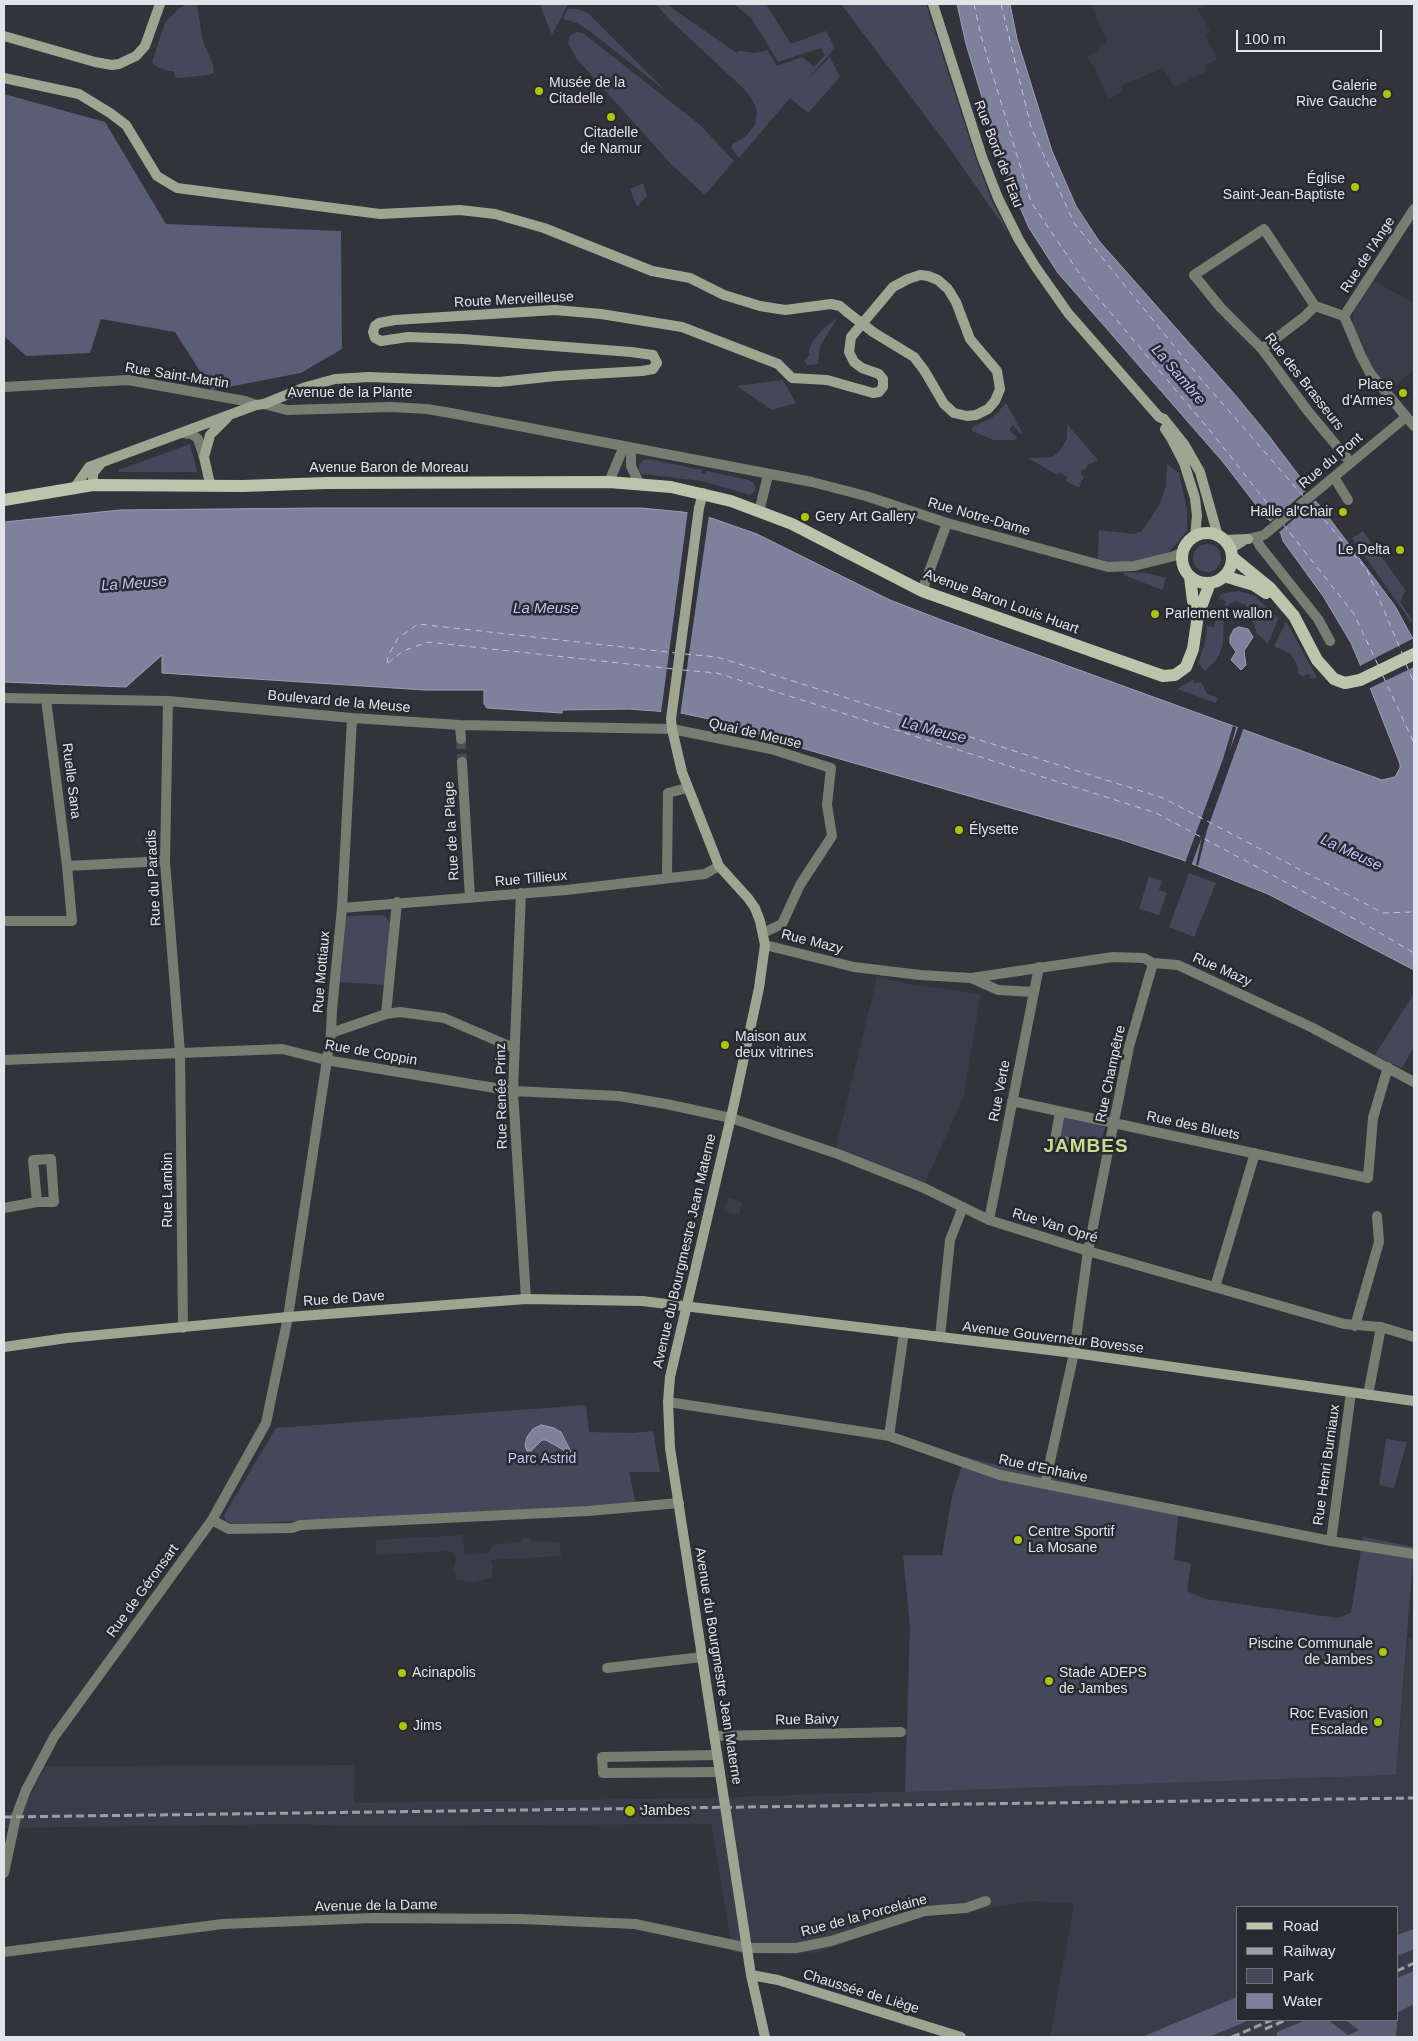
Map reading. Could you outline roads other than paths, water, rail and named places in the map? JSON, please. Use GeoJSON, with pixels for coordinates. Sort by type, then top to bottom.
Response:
{"type":"FeatureCollection","features":[{"type":"Feature","properties":{"kind":"main road"},"geometry":{"type":"LineString","coordinates":[[4,36],[98,63],[122,64],[136,56],[145,46],[160,4]]}},
{"type":"Feature","properties":{"kind":"main road","name":"Rue Bord de l'Eau"},"geometry":{"type":"LineString","coordinates":[[933,4],[982,157],[998,198],[1019,240],[1068,313],[1159,417],[1184,463],[1195,498],[1197,516],[1194,536]]}},
{"type":"Feature","properties":{"kind":"main road","name":"Route Merveilleuse"},"geometry":{"type":"LineString","coordinates":[[4,78],[79,94],[110,113],[126,125],[157,176],[177,188],[380,214],[460,210],[494,214],[544,228],[652,271],[690,278],[724,295],[760,306],[786,310],[831,304],[839,306],[847,312],[873,332],[914,357],[944,404],[952,411],[964,415],[976,415],[988,410],[995,401],[1000,389],[997,371],[971,342],[952,295],[935,278],[920,275],[908,279],[889,290],[851,337],[849,349],[854,362],[859,367],[879,374],[883,378],[883,387],[876,393],[827,380],[792,378],[778,364],[682,327],[587,311],[555,310],[390,320],[374,326],[373,334],[375,338],[381,341],[408,337],[463,339],[643,353],[654,356],[656,365],[651,370],[642,371],[556,376],[498,382],[369,377],[335,379],[306,387],[260,405]]}},
{"type":"Feature","properties":{"kind":"main road"},"geometry":{"type":"LineString","coordinates":[[4,500],[75,487],[89,466],[260,405]]}},
{"type":"Feature","properties":{"kind":"main road"},"geometry":{"type":"LineString","coordinates":[[210,484],[204,457],[210,435],[229,416]]}},
{"type":"Feature","properties":{"kind":"main road","name":"Rue Bord de l'Eau"},"geometry":{"type":"LineString","coordinates":[[1159,417],[1164,419],[1192,456],[1205,488],[1209,507],[1226,546]]}},
{"type":"Feature","properties":{"kind":"main road"},"geometry":{"type":"LineString","coordinates":[[93,485],[93,473],[103,461]]}},
{"type":"Feature","properties":{"kind":"main road","name":"Avenue Baron de Moreau"},"geometry":{"type":"LineString","coordinates":[[75,487],[93,485],[210,484],[243,486],[326,483],[609,482],[671,486],[703,493]]}},
{"type":"Feature","properties":{"kind":"main road","name":"Avenue Baron Louis Huart"},"geometry":{"type":"LineString","coordinates":[[703,493],[732,501],[792,524],[922,591],[1163,676],[1175,675],[1186,667],[1193,649],[1198,615],[1210,583]]}},
{"type":"Feature","properties":{"kind":"main road","name":"Avenue du Bourgmestre Jean Materne"},"geometry":{"type":"LineString","coordinates":[[703,493],[699,508],[672,724],[676,752],[687,788],[720,866],[755,908],[765,945],[759,988],[731,1118],[670,1377],[668,1402],[670,1448],[752,1975],[765,2037]]}},
{"type":"Feature","properties":{"kind":"main road"},"geometry":{"type":"LineString","coordinates":[[1226,546],[1230,568],[1224,576],[1210,583],[1199,582],[1190,576],[1183,565],[1183,552],[1188,541],[1194,536],[1207,533],[1226,546],[1270,588],[1294,616],[1317,660],[1334,679],[1345,683],[1360,680],[1414,654]]}},
{"type":"Feature","properties":{"kind":"main road","name":"Rue du Pont"},"geometry":{"type":"LineString","coordinates":[[1226,546],[1252,538]]}},
{"type":"Feature","properties":{"kind":"main road","name":"Avenue Baron Louis Huart"},"geometry":{"type":"LineString","coordinates":[[1190,576],[1193,601],[1198,615]]}},
{"type":"Feature","properties":{"kind":"main road"},"geometry":{"type":"LineString","coordinates":[[1224,576],[1254,585],[1278,597]]}},
{"type":"Feature","properties":{"kind":"main road","name":"Rue de Dave"},"geometry":{"type":"LineString","coordinates":[[4,1347],[67,1338],[288,1317],[526,1299],[642,1301],[688,1307]]}},
{"type":"Feature","properties":{"kind":"main road","name":"Avenue Gouverneur Bovesse"},"geometry":{"type":"LineString","coordinates":[[688,1307],[1074,1353],[1351,1393],[1414,1400]]}},
{"type":"Feature","properties":{"kind":"main road","name":"Chaussée de Liège"},"geometry":{"type":"LineString","coordinates":[[752,1975],[778,1980],[961,2037]]}},
{"type":"Feature","properties":{"kind":"street","name":"Rue de l'Ange"},"geometry":{"type":"LineString","coordinates":[[1344,316],[1414,209]]}},
{"type":"Feature","properties":{"kind":"street","name":"Rue des Brasseurs"},"geometry":{"type":"LineString","coordinates":[[1315,306],[1264,229],[1194,275],[1221,308],[1262,349],[1307,410],[1351,463]]}},
{"type":"Feature","properties":{"kind":"street"},"geometry":{"type":"LineString","coordinates":[[1262,349],[1304,318],[1315,306],[1344,316],[1370,373],[1414,426]]}},
{"type":"Feature","properties":{"kind":"street","name":"Rue Saint-Martin"},"geometry":{"type":"LineString","coordinates":[[4,387],[128,380],[260,405]]}},
{"type":"Feature","properties":{"kind":"street","name":"Avenue de la Plante"},"geometry":{"type":"LineString","coordinates":[[260,405],[297,410],[391,407],[427,409],[715,464]]}},
{"type":"Feature","properties":{"kind":"street","name":"Rue du Pont"},"geometry":{"type":"LineString","coordinates":[[1252,538],[1261,537],[1270,530],[1406,417]]}},
{"type":"Feature","properties":{"kind":"street"},"geometry":{"type":"LineString","coordinates":[[182,433],[192,434],[198,439],[204,457]]}},
{"type":"Feature","properties":{"kind":"street"},"geometry":{"type":"LineString","coordinates":[[609,482],[627,447]]}},
{"type":"Feature","properties":{"kind":"street"},"geometry":{"type":"LineString","coordinates":[[627,447],[631,466],[639,483]]}},
{"type":"Feature","properties":{"kind":"street","name":"Rue Notre-Dame"},"geometry":{"type":"LineString","coordinates":[[715,464],[812,482],[866,496],[947,523],[1108,568],[1134,566],[1183,552]]}},
{"type":"Feature","properties":{"kind":"street"},"geometry":{"type":"LineString","coordinates":[[759,512],[768,475]]}},
{"type":"Feature","properties":{"kind":"street"},"geometry":{"type":"LineString","coordinates":[[1334,477],[1348,500]]}},
{"type":"Feature","properties":{"kind":"street"},"geometry":{"type":"LineString","coordinates":[[922,591],[947,523]]}},
{"type":"Feature","properties":{"kind":"street"},"geometry":{"type":"LineString","coordinates":[[1252,538],[1300,596],[1318,620],[1330,641]]}},
{"type":"Feature","properties":{"kind":"street","name":"Boulevard de la Meuse"},"geometry":{"type":"LineString","coordinates":[[4,698],[168,701],[352,718],[460,725],[672,724]]}},
{"type":"Feature","properties":{"kind":"street","name":"Ruelle Sana"},"geometry":{"type":"LineString","coordinates":[[4,921],[72,921],[46,699]]}},
{"type":"Feature","properties":{"kind":"street","name":"Rue du Paradis"},"geometry":{"type":"LineString","coordinates":[[168,701],[165,861],[180,1053]]}},
{"type":"Feature","properties":{"kind":"street","name":"Rue Mottiaux"},"geometry":{"type":"LineString","coordinates":[[288,1317],[331,1033],[342,908],[352,718]]}},
{"type":"Feature","properties":{"kind":"street","name":"Quai de Meuse"},"geometry":{"type":"LineString","coordinates":[[672,724],[772,749],[831,768],[827,804],[832,836],[800,885],[782,924],[763,933]]}},
{"type":"Feature","properties":{"kind":"street"},"geometry":{"type":"LineString","coordinates":[[460,725],[461,739]]}},
{"type":"Feature","properties":{"kind":"street","name":"Rue de la Plage"},"geometry":{"type":"LineString","coordinates":[[462,762],[470,898]]}},
{"type":"Feature","properties":{"kind":"street"},"geometry":{"type":"LineString","coordinates":[[667,877],[668,793],[687,788]]}},
{"type":"Feature","properties":{"kind":"street"},"geometry":{"type":"LineString","coordinates":[[67,866],[165,861]]}},
{"type":"Feature","properties":{"kind":"street","name":"Rue Tillieux"},"geometry":{"type":"LineString","coordinates":[[342,908],[397,902],[566,890],[705,874],[720,866]]}},
{"type":"Feature","properties":{"kind":"street","name":"Rue Renée Prinz"},"geometry":{"type":"LineString","coordinates":[[521,893],[512,1091],[526,1299]]}},
{"type":"Feature","properties":{"kind":"street"},"geometry":{"type":"LineString","coordinates":[[386,1014],[397,902]]}},
{"type":"Feature","properties":{"kind":"street","name":"Rue Mazy"},"geometry":{"type":"LineString","coordinates":[[765,945],[854,967],[920,975],[971,978],[1113,957],[1144,958],[1153,964],[1178,965],[1311,1027],[1414,1082]]}},
{"type":"Feature","properties":{"kind":"street","name":"Rue Champêtre"},"geometry":{"type":"LineString","coordinates":[[1045,1484],[1074,1353],[1088,1251],[1129,1047],[1153,964]]}},
{"type":"Feature","properties":{"kind":"street","name":"Rue Verte"},"geometry":{"type":"LineString","coordinates":[[988,1220],[1039,967]]}},
{"type":"Feature","properties":{"kind":"street","name":"Rue Mazy"},"geometry":{"type":"LineString","coordinates":[[971,978],[998,990],[1034,992]]}},
{"type":"Feature","properties":{"kind":"street"},"geometry":{"type":"LineString","coordinates":[[331,1033],[386,1014],[400,1012],[444,1018],[514,1048]]}},
{"type":"Feature","properties":{"kind":"street","name":"Rue de Coppin"},"geometry":{"type":"LineString","coordinates":[[4,1060],[282,1049],[326,1060],[512,1091],[619,1096],[731,1118]]}},
{"type":"Feature","properties":{"kind":"street","name":"Rue Lambin"},"geometry":{"type":"LineString","coordinates":[[180,1053],[182,1328]]}},
{"type":"Feature","properties":{"kind":"street","name":"Rue des Bluets"},"geometry":{"type":"LineString","coordinates":[[1012,1101],[1368,1178],[1373,1118],[1388,1067]]}},
{"type":"Feature","properties":{"kind":"street"},"geometry":{"type":"LineString","coordinates":[[1060,1112],[1056,1140],[1109,1149]]}},
{"type":"Feature","properties":{"kind":"street","name":"Rue Van Opré"},"geometry":{"type":"LineString","coordinates":[[731,1118],[838,1154],[924,1188],[988,1220],[1088,1251],[1356,1326],[1381,1328],[1414,1337]]}},
{"type":"Feature","properties":{"kind":"street"},"geometry":{"type":"LineString","coordinates":[[1215,1287],[1255,1154]]}},
{"type":"Feature","properties":{"kind":"street"},"geometry":{"type":"LineString","coordinates":[[4,1208],[37,1202]]}},
{"type":"Feature","properties":{"kind":"street"},"geometry":{"type":"LineString","coordinates":[[940,1337],[950,1240],[963,1207]]}},
{"type":"Feature","properties":{"kind":"street"},"geometry":{"type":"LineString","coordinates":[[1356,1326],[1379,1242],[1377,1216]]}},
{"type":"Feature","properties":{"kind":"street","name":"Rue de Géronsart"},"geometry":{"type":"LineString","coordinates":[[4,1873],[6,1846],[16,1817],[26,1790],[54,1737],[212,1520],[266,1424],[288,1317]]}},
{"type":"Feature","properties":{"kind":"street"},"geometry":{"type":"LineString","coordinates":[[1368,1395],[1381,1328]]}},
{"type":"Feature","properties":{"kind":"street"},"geometry":{"type":"LineString","coordinates":[[889,1436],[904,1332]]}},
{"type":"Feature","properties":{"kind":"street","name":"Rue Henri Burniaux"},"geometry":{"type":"LineString","coordinates":[[1331,1542],[1351,1393]]}},
{"type":"Feature","properties":{"kind":"street","name":"Rue d'Enhaive"},"geometry":{"type":"LineString","coordinates":[[668,1402],[889,1436],[1000,1475],[1331,1542],[1414,1554]]}},
{"type":"Feature","properties":{"kind":"street"},"geometry":{"type":"LineString","coordinates":[[212,1520],[229,1529],[292,1528],[301,1525],[580,1512],[679,1503]]}},
{"type":"Feature","properties":{"kind":"street"},"geometry":{"type":"LineString","coordinates":[[608,1668],[702,1657]]}},
{"type":"Feature","properties":{"kind":"street","name":"Rue Baivy"},"geometry":{"type":"LineString","coordinates":[[714,1736],[901,1732]]}},
{"type":"Feature","properties":{"kind":"street"},"geometry":{"type":"LineString","coordinates":[[717,1755],[602,1757],[602,1773],[720,1772]]}},
{"type":"Feature","properties":{"kind":"street","name":"Rue de la Porcelaine"},"geometry":{"type":"LineString","coordinates":[[748,1948],[814,1946],[924,1911],[966,1908],[986,1902]]}},
{"type":"Feature","properties":{"kind":"street","name":"Avenue de la Dame"},"geometry":{"type":"LineString","coordinates":[[4,1952],[223,1924],[374,1918],[521,1919],[635,1924],[748,1948]]}},
{"type":"Feature","properties":{"kind":"water","name":"La Meuse"},"geometry":{"type":"Polygon","coordinates":[[[957,4],[1010,4],[1017,39],[1052,151],[1076,206],[1099,241],[1237,397],[1269,436],[1303,481],[1304,489],[1321,507],[1395,606],[1414,641],[1414,970],[1268,894],[1180,859],[1119,839],[777,741],[723,722],[681,713],[629,709],[562,710],[562,713],[487,708],[484,704],[484,690],[425,690],[162,673],[162,655],[126,687],[4,682],[4,522],[120,510],[641,508],[683,512],[711,518],[757,534],[890,600],[947,622],[1382,780],[1395,777],[1400,764],[1371,690],[1351,643],[1323,596],[1283,541],[1281,534],[1271,521],[1266,518],[1223,462],[1058,273],[1029,228],[1004,170],[966,44],[957,4]]]}},
{"type":"Feature","properties":{"kind":"water"},"geometry":{"type":"Polygon","coordinates":[[[1239,627],[1248,629],[1253,637],[1244,651],[1246,665],[1241,670],[1231,660],[1236,652],[1230,643],[1230,637],[1234,629],[1239,627]]]}},
{"type":"Feature","properties":{"kind":"water"},"geometry":{"type":"Polygon","coordinates":[[[541,1425],[561,1432],[571,1452],[567,1452],[546,1440],[542,1440],[531,1451],[527,1451],[525,1446],[527,1437],[533,1429],[541,1425]]]}},
{"type":"Feature","properties":{"kind":"tunnel"},"geometry":{"type":"LineString","coordinates":[[461,739],[462,762]]}},
{"type":"Feature","properties":{"kind":"railway"},"geometry":{"type":"LineString","coordinates":[[4,1817],[1414,1798]]}},
{"type":"Feature","properties":{"kind":"railway"},"geometry":{"type":"LineString","coordinates":[[1398,1971],[1414,1963]]}},
{"type":"Feature","properties":{"kind":"railway"},"geometry":{"type":"LineString","coordinates":[[1232,2037],[1270,2021]]}},
{"type":"Feature","properties":{"kind":"railway"},"geometry":{"type":"LineString","coordinates":[[1265,2029],[1284,2021]]}},
{"type":"Feature","properties":{"kind":"place","name":"Musée de la Citadelle"},"geometry":{"type":"Point","coordinates":[539,91]}},
{"type":"Feature","properties":{"kind":"place","name":"Galerie Rive Gauche"},"geometry":{"type":"Point","coordinates":[1387,94]}},
{"type":"Feature","properties":{"kind":"place","name":"Citadelle de Namur"},"geometry":{"type":"Point","coordinates":[611,117]}},
{"type":"Feature","properties":{"kind":"place","name":"Église Saint-Jean-Baptiste"},"geometry":{"type":"Point","coordinates":[1355,187]}},
{"type":"Feature","properties":{"kind":"place","name":"Place d'Armes"},"geometry":{"type":"Point","coordinates":[1403,393]}},
{"type":"Feature","properties":{"kind":"place","name":"Halle al'Chair"},"geometry":{"type":"Point","coordinates":[1343,512]}},
{"type":"Feature","properties":{"kind":"place","name":"Gery Art Gallery"},"geometry":{"type":"Point","coordinates":[805,517]}},
{"type":"Feature","properties":{"kind":"place","name":"Le Delta"},"geometry":{"type":"Point","coordinates":[1400,550]}},
{"type":"Feature","properties":{"kind":"place","name":"Parlement wallon"},"geometry":{"type":"Point","coordinates":[1155,614]}},
{"type":"Feature","properties":{"kind":"place","name":"Élysette"},"geometry":{"type":"Point","coordinates":[959,830]}},
{"type":"Feature","properties":{"kind":"place","name":"Maison aux deux vitrines"},"geometry":{"type":"Point","coordinates":[725,1045]}},
{"type":"Feature","properties":{"kind":"place","name":"Centre Sportif La Mosane"},"geometry":{"type":"Point","coordinates":[1018,1540]}},
{"type":"Feature","properties":{"kind":"place","name":"Piscine Communale de Jambes"},"geometry":{"type":"Point","coordinates":[1383,1652]}},
{"type":"Feature","properties":{"kind":"place","name":"Acinapolis"},"geometry":{"type":"Point","coordinates":[402,1673]}},
{"type":"Feature","properties":{"kind":"place","name":"Stade ADEPS de Jambes"},"geometry":{"type":"Point","coordinates":[1049,1681]}},
{"type":"Feature","properties":{"kind":"place","name":"Roc Evasion Escalade"},"geometry":{"type":"Point","coordinates":[1378,1722]}},
{"type":"Feature","properties":{"kind":"place","name":"Jims"},"geometry":{"type":"Point","coordinates":[403,1726]}},
{"type":"Feature","properties":{"kind":"place","name":"Jambes"},"geometry":{"type":"Point","coordinates":[630,1811]}},
{"type":"Feature","properties":{"kind":"district","name":"JAMBES"},"geometry":{"type":"Point","coordinates":[1086,1147]}},
{"type":"Feature","properties":{"kind":"water label","name":"La Sambre"},"geometry":{"type":"Point","coordinates":[1178,375]}},
{"type":"Feature","properties":{"kind":"park label","name":"Parc Astrid"},"geometry":{"type":"Point","coordinates":[542,1459]}}]}
